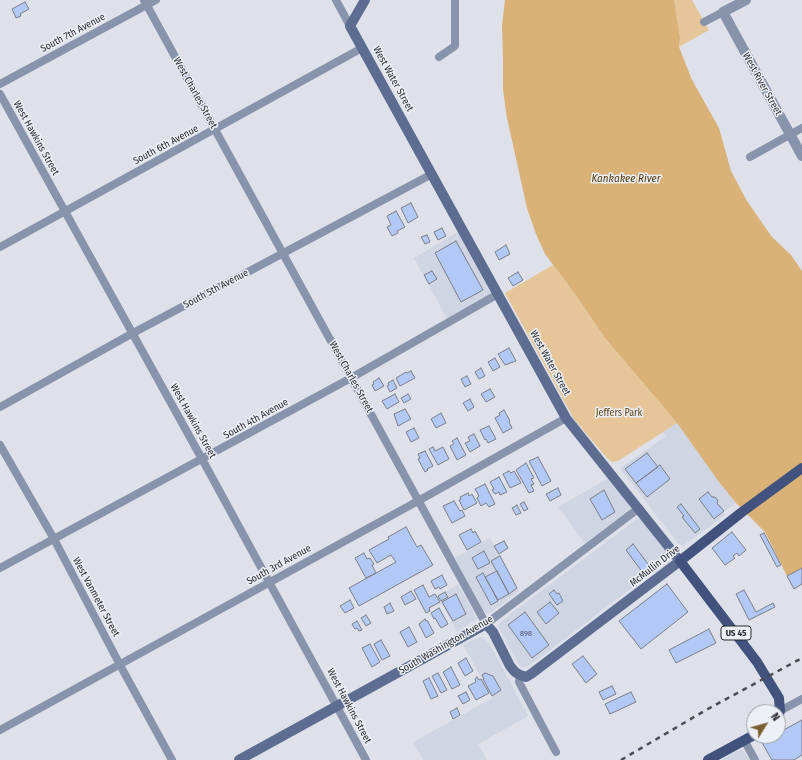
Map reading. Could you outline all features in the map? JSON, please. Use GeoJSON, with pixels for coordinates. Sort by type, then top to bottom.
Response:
{"type":"FeatureCollection","features":[{"type":"Feature","properties":{"kind":"main road"},"geometry":{"type":"LineString","coordinates":[[350,26],[365,0]]}},
{"type":"Feature","properties":{"kind":"main road","name":"West Water Street"},"geometry":{"type":"LineString","coordinates":[[350,26],[566,418],[639,508],[757,662],[779,698],[779,704]]}},
{"type":"Feature","properties":{"kind":"main road","name":"McMullin Drive"},"geometry":{"type":"LineString","coordinates":[[520,676],[531,674],[742,512],[802,468]]}},
{"type":"Feature","properties":{"kind":"main road","name":"West Charles Street"},"geometry":{"type":"LineString","coordinates":[[486,624],[493,632],[510,666],[520,676]]}},
{"type":"Feature","properties":{"kind":"main road","name":"South Washington Avenue"},"geometry":{"type":"LineString","coordinates":[[239,760],[486,624]]}},
{"type":"Feature","properties":{"kind":"main road"},"geometry":{"type":"LineString","coordinates":[[708,760],[744,740]]}},
{"type":"Feature","properties":{"kind":"street","name":"South 7th Avenue"},"geometry":{"type":"LineString","coordinates":[[0,84],[145,3],[156,0]]}},
{"type":"Feature","properties":{"kind":"street","name":"West Water Street"},"geometry":{"type":"LineString","coordinates":[[336,0],[350,26]]}},
{"type":"Feature","properties":{"kind":"street"},"geometry":{"type":"LineString","coordinates":[[439,57],[455,46],[455,0]]}},
{"type":"Feature","properties":{"kind":"street"},"geometry":{"type":"LineString","coordinates":[[704,22],[746,0]]}},
{"type":"Feature","properties":{"kind":"street","name":"West Charles Street"},"geometry":{"type":"LineString","coordinates":[[145,3],[486,624]]}},
{"type":"Feature","properties":{"kind":"street","name":"West River Street"},"geometry":{"type":"LineString","coordinates":[[723,12],[802,156]]}},
{"type":"Feature","properties":{"kind":"street","name":"South 6th Avenue"},"geometry":{"type":"LineString","coordinates":[[0,246],[215,130],[362,48]]}},
{"type":"Feature","properties":{"kind":"street","name":"West Hawkins Street"},"geometry":{"type":"LineString","coordinates":[[0,94],[270,581],[366,760]]}},
{"type":"Feature","properties":{"kind":"street"},"geometry":{"type":"LineString","coordinates":[[750,157],[802,128]]}},
{"type":"Feature","properties":{"kind":"street","name":"South 5th Avenue"},"geometry":{"type":"LineString","coordinates":[[0,406],[132,333],[432,174]]}},
{"type":"Feature","properties":{"kind":"street","name":"South 4th Avenue"},"geometry":{"type":"LineString","coordinates":[[0,568],[351,378],[498,294]]}},
{"type":"Feature","properties":{"kind":"street","name":"South 3rd Avenue"},"geometry":{"type":"LineString","coordinates":[[0,730],[418,501],[566,418]]}},
{"type":"Feature","properties":{"kind":"street","name":"West Vanmeter Street"},"geometry":{"type":"LineString","coordinates":[[0,445],[54,539],[172,760]]}},
{"type":"Feature","properties":{"kind":"street","name":"South Washington Avenue"},"geometry":{"type":"LineString","coordinates":[[486,624],[639,508]]}},
{"type":"Feature","properties":{"kind":"street","name":"West Charles Street"},"geometry":{"type":"LineString","coordinates":[[520,676],[519,682],[556,752]]}},
{"type":"Feature","properties":{"kind":"street"},"geometry":{"type":"LineString","coordinates":[[786,709],[802,699]]}},
{"type":"Feature","properties":{"kind":"street"},"geometry":{"type":"LineString","coordinates":[[744,740],[755,760]]}},
{"type":"Feature","properties":{"kind":"shaded area"},"geometry":{"type":"Polygon","coordinates":[[[458,232],[490,292],[489,295],[447,319],[414,258],[458,232]]]}},
{"type":"Feature","properties":{"kind":"shaded area"},"geometry":{"type":"Polygon","coordinates":[[[677,423],[719,482],[736,503],[723,512],[725,515],[683,546],[678,543],[621,468],[666,436],[663,432],[677,423]]]}},
{"type":"Feature","properties":{"kind":"shaded area"},"geometry":{"type":"Polygon","coordinates":[[[607,479],[611,479],[629,504],[630,510],[585,543],[558,507],[607,479]]]}},
{"type":"Feature","properties":{"kind":"shaded area"},"geometry":{"type":"Polygon","coordinates":[[[638,518],[642,519],[668,553],[668,560],[529,666],[521,667],[498,626],[499,623],[638,518]]]}},
{"type":"Feature","properties":{"kind":"shaded area"},"geometry":{"type":"Polygon","coordinates":[[[490,538],[519,591],[487,614],[484,612],[455,558],[490,538]]]}},
{"type":"Feature","properties":{"kind":"shaded area"},"geometry":{"type":"Polygon","coordinates":[[[458,584],[477,619],[457,632],[438,596],[458,584]]]}},
{"type":"Feature","properties":{"kind":"shaded area"},"geometry":{"type":"Polygon","coordinates":[[[483,637],[492,648],[528,716],[478,744],[487,760],[423,760],[413,742],[493,698],[463,645],[483,637]]]}},
{"type":"Feature","properties":{"kind":"shaded area"},"geometry":{"type":"Polygon","coordinates":[[[741,750],[750,760],[721,760],[738,751],[741,750]]]}},
{"type":"Feature","properties":{"kind":"green space"},"geometry":{"type":"Polygon","coordinates":[[[674,0],[692,0],[709,30],[679,47],[680,37],[674,0]]]}},
{"type":"Feature","properties":{"kind":"green space","name":"Jeffers Park"},"geometry":{"type":"Polygon","coordinates":[[[553,265],[605,338],[677,423],[618,461],[612,462],[607,458],[574,419],[505,293],[553,265]]]}},
{"type":"Feature","properties":{"kind":"water","name":"Kankakee River"},"geometry":{"type":"Polygon","coordinates":[[[505,0],[674,0],[680,37],[679,47],[692,80],[719,128],[731,171],[747,201],[772,237],[791,255],[802,271],[802,568],[787,576],[765,532],[736,503],[719,482],[677,423],[605,338],[545,254],[527,208],[507,118],[503,90],[502,26],[505,0]]]}},
{"type":"Feature","properties":{"kind":"building"},"geometry":{"type":"Polygon","coordinates":[[[25,2],[29,9],[20,14],[21,16],[16,18],[12,9],[25,2]]]}},
{"type":"Feature","properties":{"kind":"building"},"geometry":{"type":"Polygon","coordinates":[[[411,203],[418,217],[408,223],[401,208],[411,203]]]}},
{"type":"Feature","properties":{"kind":"building"},"geometry":{"type":"Polygon","coordinates":[[[396,211],[405,227],[397,231],[398,233],[392,236],[387,227],[391,225],[387,216],[396,211]]]}},
{"type":"Feature","properties":{"kind":"building"},"geometry":{"type":"Polygon","coordinates":[[[442,228],[446,236],[438,240],[434,232],[442,228]]]}},
{"type":"Feature","properties":{"kind":"building"},"geometry":{"type":"Polygon","coordinates":[[[427,235],[430,242],[425,244],[421,237],[427,235]]]}},
{"type":"Feature","properties":{"kind":"building"},"geometry":{"type":"Polygon","coordinates":[[[456,241],[483,290],[461,302],[435,253],[456,241]]]}},
{"type":"Feature","properties":{"kind":"building"},"geometry":{"type":"Polygon","coordinates":[[[506,245],[510,254],[499,260],[495,252],[506,245]]]}},
{"type":"Feature","properties":{"kind":"building"},"geometry":{"type":"Polygon","coordinates":[[[432,271],[437,279],[429,284],[424,275],[432,271]]]}},
{"type":"Feature","properties":{"kind":"building"},"geometry":{"type":"Polygon","coordinates":[[[518,272],[523,280],[513,286],[508,278],[518,272]]]}},
{"type":"Feature","properties":{"kind":"building"},"geometry":{"type":"Polygon","coordinates":[[[509,348],[516,361],[505,365],[498,354],[509,348]]]}},
{"type":"Feature","properties":{"kind":"building"},"geometry":{"type":"Polygon","coordinates":[[[495,358],[500,367],[493,371],[488,362],[495,358]]]}},
{"type":"Feature","properties":{"kind":"building"},"geometry":{"type":"Polygon","coordinates":[[[481,368],[485,376],[479,379],[475,372],[481,368]]]}},
{"type":"Feature","properties":{"kind":"building"},"geometry":{"type":"Polygon","coordinates":[[[411,371],[415,378],[400,386],[396,378],[406,372],[411,371]]]}},
{"type":"Feature","properties":{"kind":"building"},"geometry":{"type":"Polygon","coordinates":[[[467,376],[471,384],[465,387],[461,379],[467,376]]]}},
{"type":"Feature","properties":{"kind":"building"},"geometry":{"type":"Polygon","coordinates":[[[379,378],[384,386],[375,391],[372,385],[374,384],[373,382],[379,378]]]}},
{"type":"Feature","properties":{"kind":"building"},"geometry":{"type":"Polygon","coordinates":[[[393,380],[397,388],[390,392],[387,386],[389,385],[388,383],[393,380]]]}},
{"type":"Feature","properties":{"kind":"building"},"geometry":{"type":"Polygon","coordinates":[[[490,389],[495,397],[486,402],[481,394],[490,389]]]}},
{"type":"Feature","properties":{"kind":"building"},"geometry":{"type":"Polygon","coordinates":[[[395,394],[399,402],[387,409],[382,401],[395,394]]]}},
{"type":"Feature","properties":{"kind":"building"},"geometry":{"type":"Polygon","coordinates":[[[408,394],[411,399],[404,403],[401,398],[408,394]]]}},
{"type":"Feature","properties":{"kind":"building"},"geometry":{"type":"Polygon","coordinates":[[[470,399],[474,407],[468,411],[463,403],[470,399]]]}},
{"type":"Feature","properties":{"kind":"building"},"geometry":{"type":"Polygon","coordinates":[[[405,409],[411,419],[398,426],[394,414],[405,409]]]}},
{"type":"Feature","properties":{"kind":"building"},"geometry":{"type":"Polygon","coordinates":[[[504,410],[512,428],[503,433],[495,418],[504,410]]]}},
{"type":"Feature","properties":{"kind":"building"},"geometry":{"type":"Polygon","coordinates":[[[441,413],[446,423],[436,428],[431,419],[441,413]]]}},
{"type":"Feature","properties":{"kind":"building"},"geometry":{"type":"Polygon","coordinates":[[[489,426],[496,439],[488,443],[480,430],[489,426]]]}},
{"type":"Feature","properties":{"kind":"building"},"geometry":{"type":"Polygon","coordinates":[[[414,428],[419,438],[411,442],[406,432],[414,428]]]}},
{"type":"Feature","properties":{"kind":"building"},"geometry":{"type":"Polygon","coordinates":[[[474,434],[480,446],[470,452],[465,443],[470,441],[468,437],[474,434]]]}},
{"type":"Feature","properties":{"kind":"building"},"geometry":{"type":"Polygon","coordinates":[[[457,438],[466,455],[457,460],[450,446],[454,444],[452,441],[457,438]]]}},
{"type":"Feature","properties":{"kind":"building"},"geometry":{"type":"Polygon","coordinates":[[[433,447],[435,451],[443,447],[449,459],[438,465],[429,449],[433,447]]]}},
{"type":"Feature","properties":{"kind":"building"},"geometry":{"type":"Polygon","coordinates":[[[425,451],[433,466],[425,472],[418,459],[420,458],[418,454],[425,451]]]}},
{"type":"Feature","properties":{"kind":"building"},"geometry":{"type":"Polygon","coordinates":[[[647,453],[658,467],[636,483],[625,469],[647,453]]]}},
{"type":"Feature","properties":{"kind":"building"},"geometry":{"type":"Polygon","coordinates":[[[538,457],[551,481],[542,486],[529,461],[538,457]]]}},
{"type":"Feature","properties":{"kind":"building"},"geometry":{"type":"Polygon","coordinates":[[[526,463],[534,478],[531,479],[534,484],[531,485],[534,491],[529,493],[516,470],[526,463]]]}},
{"type":"Feature","properties":{"kind":"building"},"geometry":{"type":"Polygon","coordinates":[[[660,465],[670,479],[647,497],[636,483],[660,465]]]}},
{"type":"Feature","properties":{"kind":"building"},"geometry":{"type":"Polygon","coordinates":[[[509,471],[511,473],[514,471],[521,483],[510,488],[503,474],[509,471]]]}},
{"type":"Feature","properties":{"kind":"building"},"geometry":{"type":"Polygon","coordinates":[[[499,477],[507,492],[500,495],[499,492],[495,494],[492,490],[494,489],[490,482],[499,477]]]}},
{"type":"Feature","properties":{"kind":"building"},"geometry":{"type":"Polygon","coordinates":[[[485,484],[495,504],[489,507],[486,503],[481,506],[477,498],[479,496],[475,489],[485,484]]]}},
{"type":"Feature","properties":{"kind":"building"},"geometry":{"type":"Polygon","coordinates":[[[558,488],[561,495],[550,501],[546,494],[558,488]]]}},
{"type":"Feature","properties":{"kind":"building"},"geometry":{"type":"Polygon","coordinates":[[[604,490],[615,512],[602,520],[590,499],[604,490]]]}},
{"type":"Feature","properties":{"kind":"building"},"geometry":{"type":"Polygon","coordinates":[[[708,492],[712,497],[715,497],[718,501],[717,503],[724,511],[714,519],[699,499],[708,492]]]}},
{"type":"Feature","properties":{"kind":"building"},"geometry":{"type":"Polygon","coordinates":[[[468,493],[469,496],[472,494],[477,503],[464,510],[459,500],[461,499],[460,497],[468,493]]]}},
{"type":"Feature","properties":{"kind":"building"},"geometry":{"type":"Polygon","coordinates":[[[454,501],[465,516],[452,523],[443,506],[454,501]]]}},
{"type":"Feature","properties":{"kind":"building"},"geometry":{"type":"Polygon","coordinates":[[[524,502],[528,509],[524,511],[520,504],[524,502]]]}},
{"type":"Feature","properties":{"kind":"building"},"geometry":{"type":"Polygon","coordinates":[[[681,504],[700,529],[695,533],[682,517],[684,516],[677,507],[681,504]]]}},
{"type":"Feature","properties":{"kind":"building"},"geometry":{"type":"Polygon","coordinates":[[[517,505],[521,513],[516,515],[512,508],[517,505]]]}},
{"type":"Feature","properties":{"kind":"building"},"geometry":{"type":"Polygon","coordinates":[[[406,527],[417,547],[421,545],[433,565],[359,606],[349,588],[396,562],[391,555],[377,563],[369,550],[389,539],[388,537],[406,527]]]}},
{"type":"Feature","properties":{"kind":"building"},"geometry":{"type":"Polygon","coordinates":[[[471,529],[473,533],[475,531],[481,542],[467,550],[459,535],[471,529]]]}},
{"type":"Feature","properties":{"kind":"building"},"geometry":{"type":"Polygon","coordinates":[[[732,532],[746,550],[739,556],[737,553],[733,556],[735,558],[725,565],[712,548],[732,532]]]}},
{"type":"Feature","properties":{"kind":"building"},"geometry":{"type":"Polygon","coordinates":[[[764,533],[781,565],[777,567],[760,535],[764,533]]]}},
{"type":"Feature","properties":{"kind":"building"},"geometry":{"type":"Polygon","coordinates":[[[504,541],[508,548],[499,554],[494,546],[504,541]]]}},
{"type":"Feature","properties":{"kind":"building"},"geometry":{"type":"Polygon","coordinates":[[[633,544],[651,568],[643,573],[626,550],[633,544]]]}},
{"type":"Feature","properties":{"kind":"building"},"geometry":{"type":"Polygon","coordinates":[[[484,551],[490,563],[478,569],[472,558],[484,551]]]}},
{"type":"Feature","properties":{"kind":"building"},"geometry":{"type":"Polygon","coordinates":[[[364,553],[367,559],[370,558],[374,564],[372,565],[376,573],[366,578],[355,558],[364,553]]]}},
{"type":"Feature","properties":{"kind":"building"},"geometry":{"type":"Polygon","coordinates":[[[500,556],[517,588],[509,594],[491,561],[500,556]]]}},
{"type":"Feature","properties":{"kind":"building"},"geometry":{"type":"Polygon","coordinates":[[[802,568],[802,584],[794,589],[787,576],[802,568]]]}},
{"type":"Feature","properties":{"kind":"building"},"geometry":{"type":"Polygon","coordinates":[[[497,571],[509,594],[498,600],[485,577],[497,571]]]}},
{"type":"Feature","properties":{"kind":"building"},"geometry":{"type":"Polygon","coordinates":[[[483,573],[498,601],[491,605],[476,577],[483,573]]]}},
{"type":"Feature","properties":{"kind":"building"},"geometry":{"type":"Polygon","coordinates":[[[442,575],[447,585],[440,589],[439,587],[435,589],[431,581],[442,575]]]}},
{"type":"Feature","properties":{"kind":"building"},"geometry":{"type":"Polygon","coordinates":[[[667,584],[688,612],[641,649],[619,621],[667,584]]]}},
{"type":"Feature","properties":{"kind":"building"},"geometry":{"type":"Polygon","coordinates":[[[423,585],[429,597],[435,594],[440,602],[429,608],[430,611],[426,613],[414,590],[423,585]]]}},
{"type":"Feature","properties":{"kind":"building"},"geometry":{"type":"Polygon","coordinates":[[[554,590],[557,594],[559,593],[563,601],[557,605],[549,594],[554,590]]]}},
{"type":"Feature","properties":{"kind":"building"},"geometry":{"type":"Polygon","coordinates":[[[744,590],[756,612],[773,603],[775,607],[749,620],[736,594],[744,590]]]}},
{"type":"Feature","properties":{"kind":"building"},"geometry":{"type":"Polygon","coordinates":[[[411,591],[416,599],[405,605],[401,597],[411,591]]]}},
{"type":"Feature","properties":{"kind":"building"},"geometry":{"type":"Polygon","coordinates":[[[445,592],[448,597],[441,601],[438,596],[445,592]]]}},
{"type":"Feature","properties":{"kind":"building"},"geometry":{"type":"Polygon","coordinates":[[[456,594],[466,614],[453,621],[442,602],[456,594]]]}},
{"type":"Feature","properties":{"kind":"building"},"geometry":{"type":"Polygon","coordinates":[[[350,600],[354,608],[345,613],[340,606],[350,600]]]}},
{"type":"Feature","properties":{"kind":"building"},"geometry":{"type":"Polygon","coordinates":[[[550,602],[559,613],[546,624],[537,612],[550,602]]]}},
{"type":"Feature","properties":{"kind":"building"},"geometry":{"type":"Polygon","coordinates":[[[390,603],[394,611],[387,614],[384,607],[390,603]]]}},
{"type":"Feature","properties":{"kind":"building"},"geometry":{"type":"Polygon","coordinates":[[[439,608],[448,624],[441,628],[431,613],[439,608]]]}},
{"type":"Feature","properties":{"kind":"building"},"geometry":{"type":"Polygon","coordinates":[[[525,612],[549,645],[532,658],[508,625],[525,612]]]}},
{"type":"Feature","properties":{"kind":"building"},"geometry":{"type":"Polygon","coordinates":[[[366,615],[371,623],[366,626],[361,618],[366,615]]]}},
{"type":"Feature","properties":{"kind":"building"},"geometry":{"type":"Polygon","coordinates":[[[425,619],[434,633],[426,638],[419,624],[425,619]]]}},
{"type":"Feature","properties":{"kind":"building"},"geometry":{"type":"Polygon","coordinates":[[[357,621],[362,630],[359,631],[357,628],[355,629],[352,624],[357,621]]]}},
{"type":"Feature","properties":{"kind":"building"},"geometry":{"type":"Polygon","coordinates":[[[409,627],[417,642],[408,647],[400,632],[409,627]]]}},
{"type":"Feature","properties":{"kind":"building"},"geometry":{"type":"Polygon","coordinates":[[[709,629],[716,643],[676,663],[669,650],[709,629]]]}},
{"type":"Feature","properties":{"kind":"building"},"geometry":{"type":"Polygon","coordinates":[[[381,640],[390,656],[382,660],[374,644],[381,640]]]}},
{"type":"Feature","properties":{"kind":"building"},"geometry":{"type":"Polygon","coordinates":[[[370,644],[380,662],[372,667],[362,648],[370,644]]]}},
{"type":"Feature","properties":{"kind":"building"},"geometry":{"type":"Polygon","coordinates":[[[583,656],[597,674],[586,683],[572,664],[583,656]]]}},
{"type":"Feature","properties":{"kind":"building"},"geometry":{"type":"Polygon","coordinates":[[[466,658],[473,671],[465,676],[458,663],[466,658]]]}},
{"type":"Feature","properties":{"kind":"building"},"geometry":{"type":"Polygon","coordinates":[[[451,667],[460,685],[452,689],[443,672],[451,667]]]}},
{"type":"Feature","properties":{"kind":"building"},"geometry":{"type":"Polygon","coordinates":[[[438,673],[447,690],[441,693],[432,676],[438,673]]]}},
{"type":"Feature","properties":{"kind":"building"},"geometry":{"type":"Polygon","coordinates":[[[485,673],[493,676],[501,690],[492,696],[483,679],[482,675],[485,673]]]}},
{"type":"Feature","properties":{"kind":"building"},"geometry":{"type":"Polygon","coordinates":[[[477,677],[479,680],[481,679],[489,693],[476,700],[468,686],[476,682],[475,679],[477,677]]]}},
{"type":"Feature","properties":{"kind":"building"},"geometry":{"type":"Polygon","coordinates":[[[429,678],[438,696],[431,699],[423,681],[429,678]]]}},
{"type":"Feature","properties":{"kind":"building"},"geometry":{"type":"Polygon","coordinates":[[[612,686],[616,694],[603,700],[599,692],[612,686]]]}},
{"type":"Feature","properties":{"kind":"building"},"geometry":{"type":"Polygon","coordinates":[[[466,692],[470,700],[463,704],[458,696],[466,692]]]}},
{"type":"Feature","properties":{"kind":"building"},"geometry":{"type":"Polygon","coordinates":[[[631,692],[636,702],[610,714],[605,704],[631,692]]]}},
{"type":"Feature","properties":{"kind":"building"},"geometry":{"type":"Polygon","coordinates":[[[457,708],[460,715],[453,719],[450,712],[457,708]]]}},
{"type":"Feature","properties":{"kind":"building"},"geometry":{"type":"Polygon","coordinates":[[[802,720],[802,755],[794,760],[772,760],[763,744],[786,744],[786,729],[802,720]]]}},
{"type":"Feature","properties":{"kind":"railway"},"geometry":{"type":"LineString","coordinates":[[621,760],[706,710],[802,658]]}}]}
